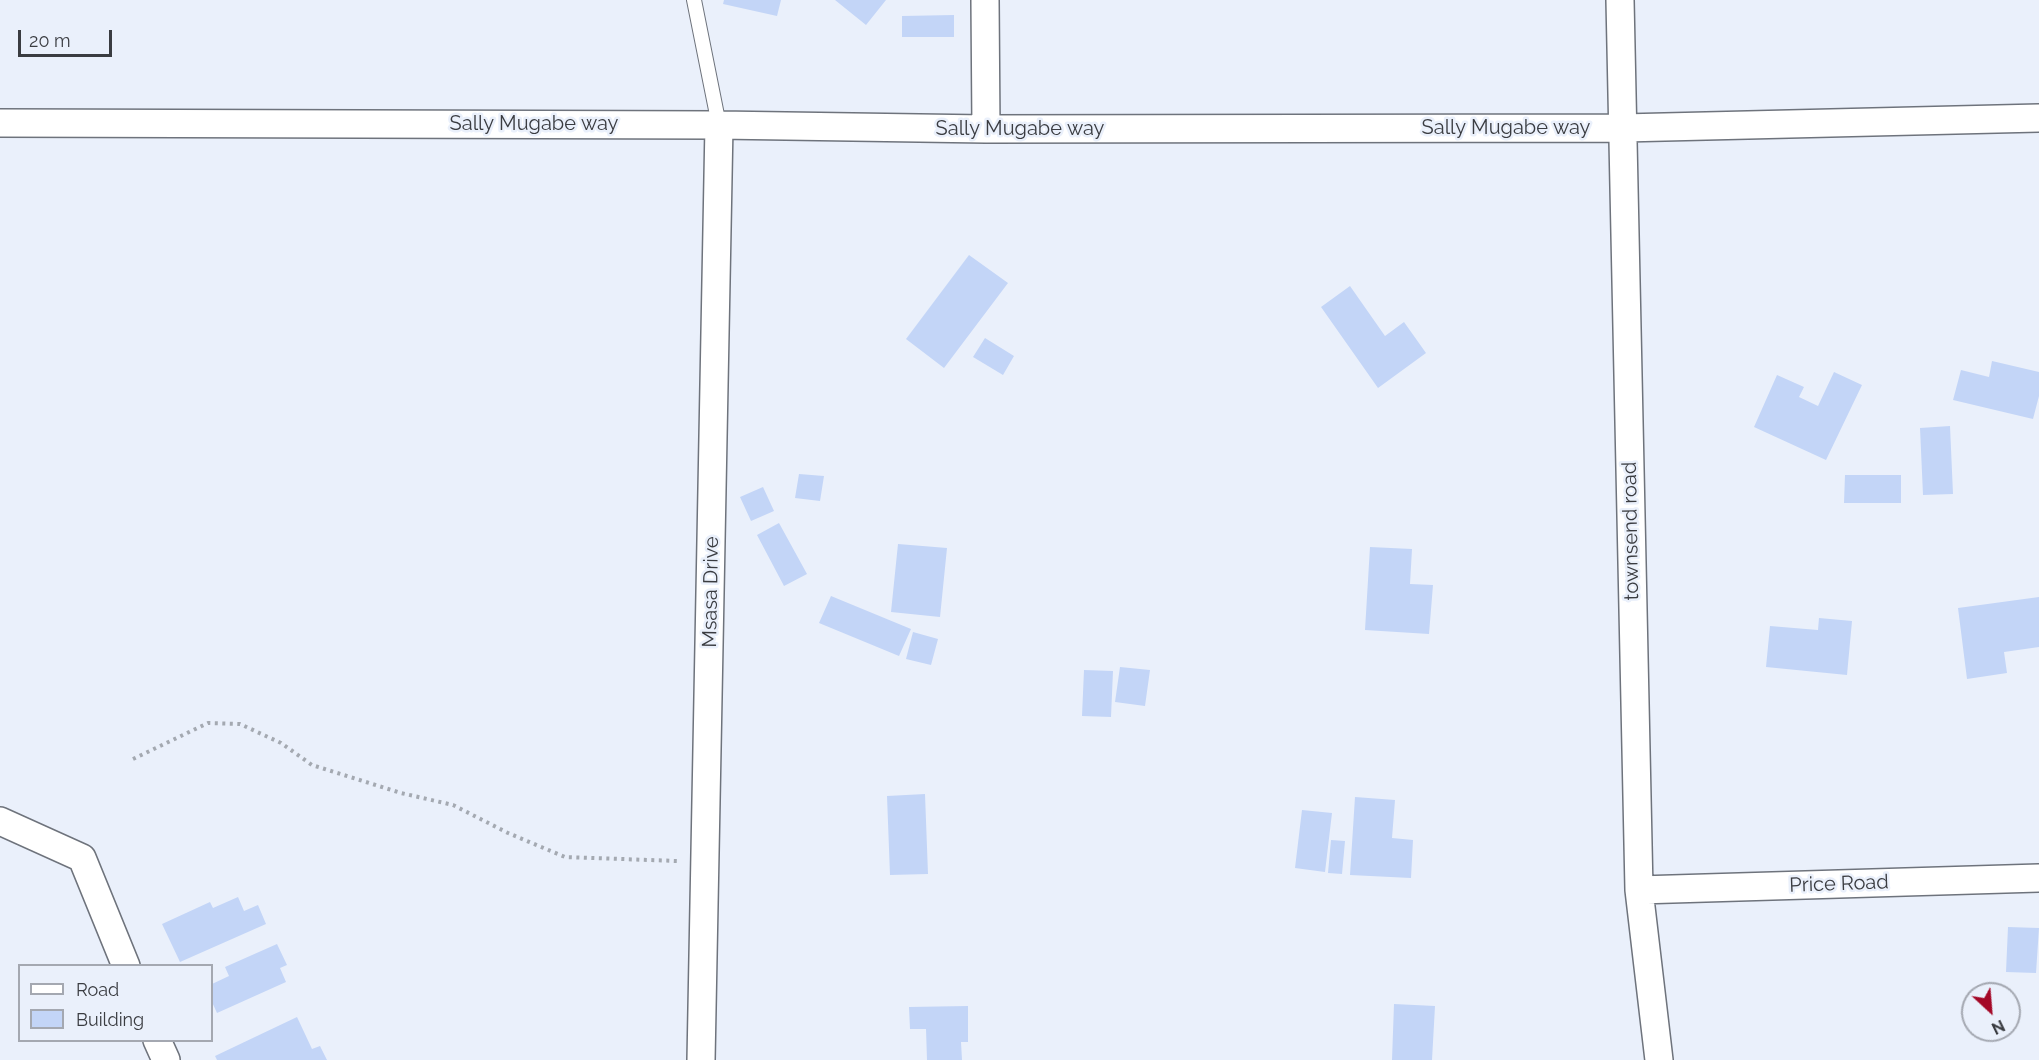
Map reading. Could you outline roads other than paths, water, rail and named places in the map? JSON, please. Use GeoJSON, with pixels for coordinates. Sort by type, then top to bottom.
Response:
{"type":"FeatureCollection","features":[{"type":"Feature","properties":{"kind":"street"},"geometry":{"type":"LineString","coordinates":[[985,0],[986,129]]}},
{"type":"Feature","properties":{"kind":"street","name":"townsend road"},"geometry":{"type":"LineString","coordinates":[[1620,0],[1639,890],[1659,1060]]}},
{"type":"Feature","properties":{"kind":"street","name":"Sally Mugabe way"},"geometry":{"type":"LineString","coordinates":[[0,123],[719,125],[986,129],[1623,128],[2039,118]]}},
{"type":"Feature","properties":{"kind":"street","name":"Msasa Drive"},"geometry":{"type":"LineString","coordinates":[[701,1060],[719,125]]}},
{"type":"Feature","properties":{"kind":"street"},"geometry":{"type":"LineString","coordinates":[[0,822],[82,858],[125,964]]}},
{"type":"Feature","properties":{"kind":"street","name":"Price Road"},"geometry":{"type":"LineString","coordinates":[[1639,890],[2039,878]]}},
{"type":"Feature","properties":{"kind":"street"},"geometry":{"type":"LineString","coordinates":[[158,1042],[165,1060]]}},
{"type":"Feature","properties":{"kind":"lane"},"geometry":{"type":"LineString","coordinates":[[694,0],[719,125]]}}]}
